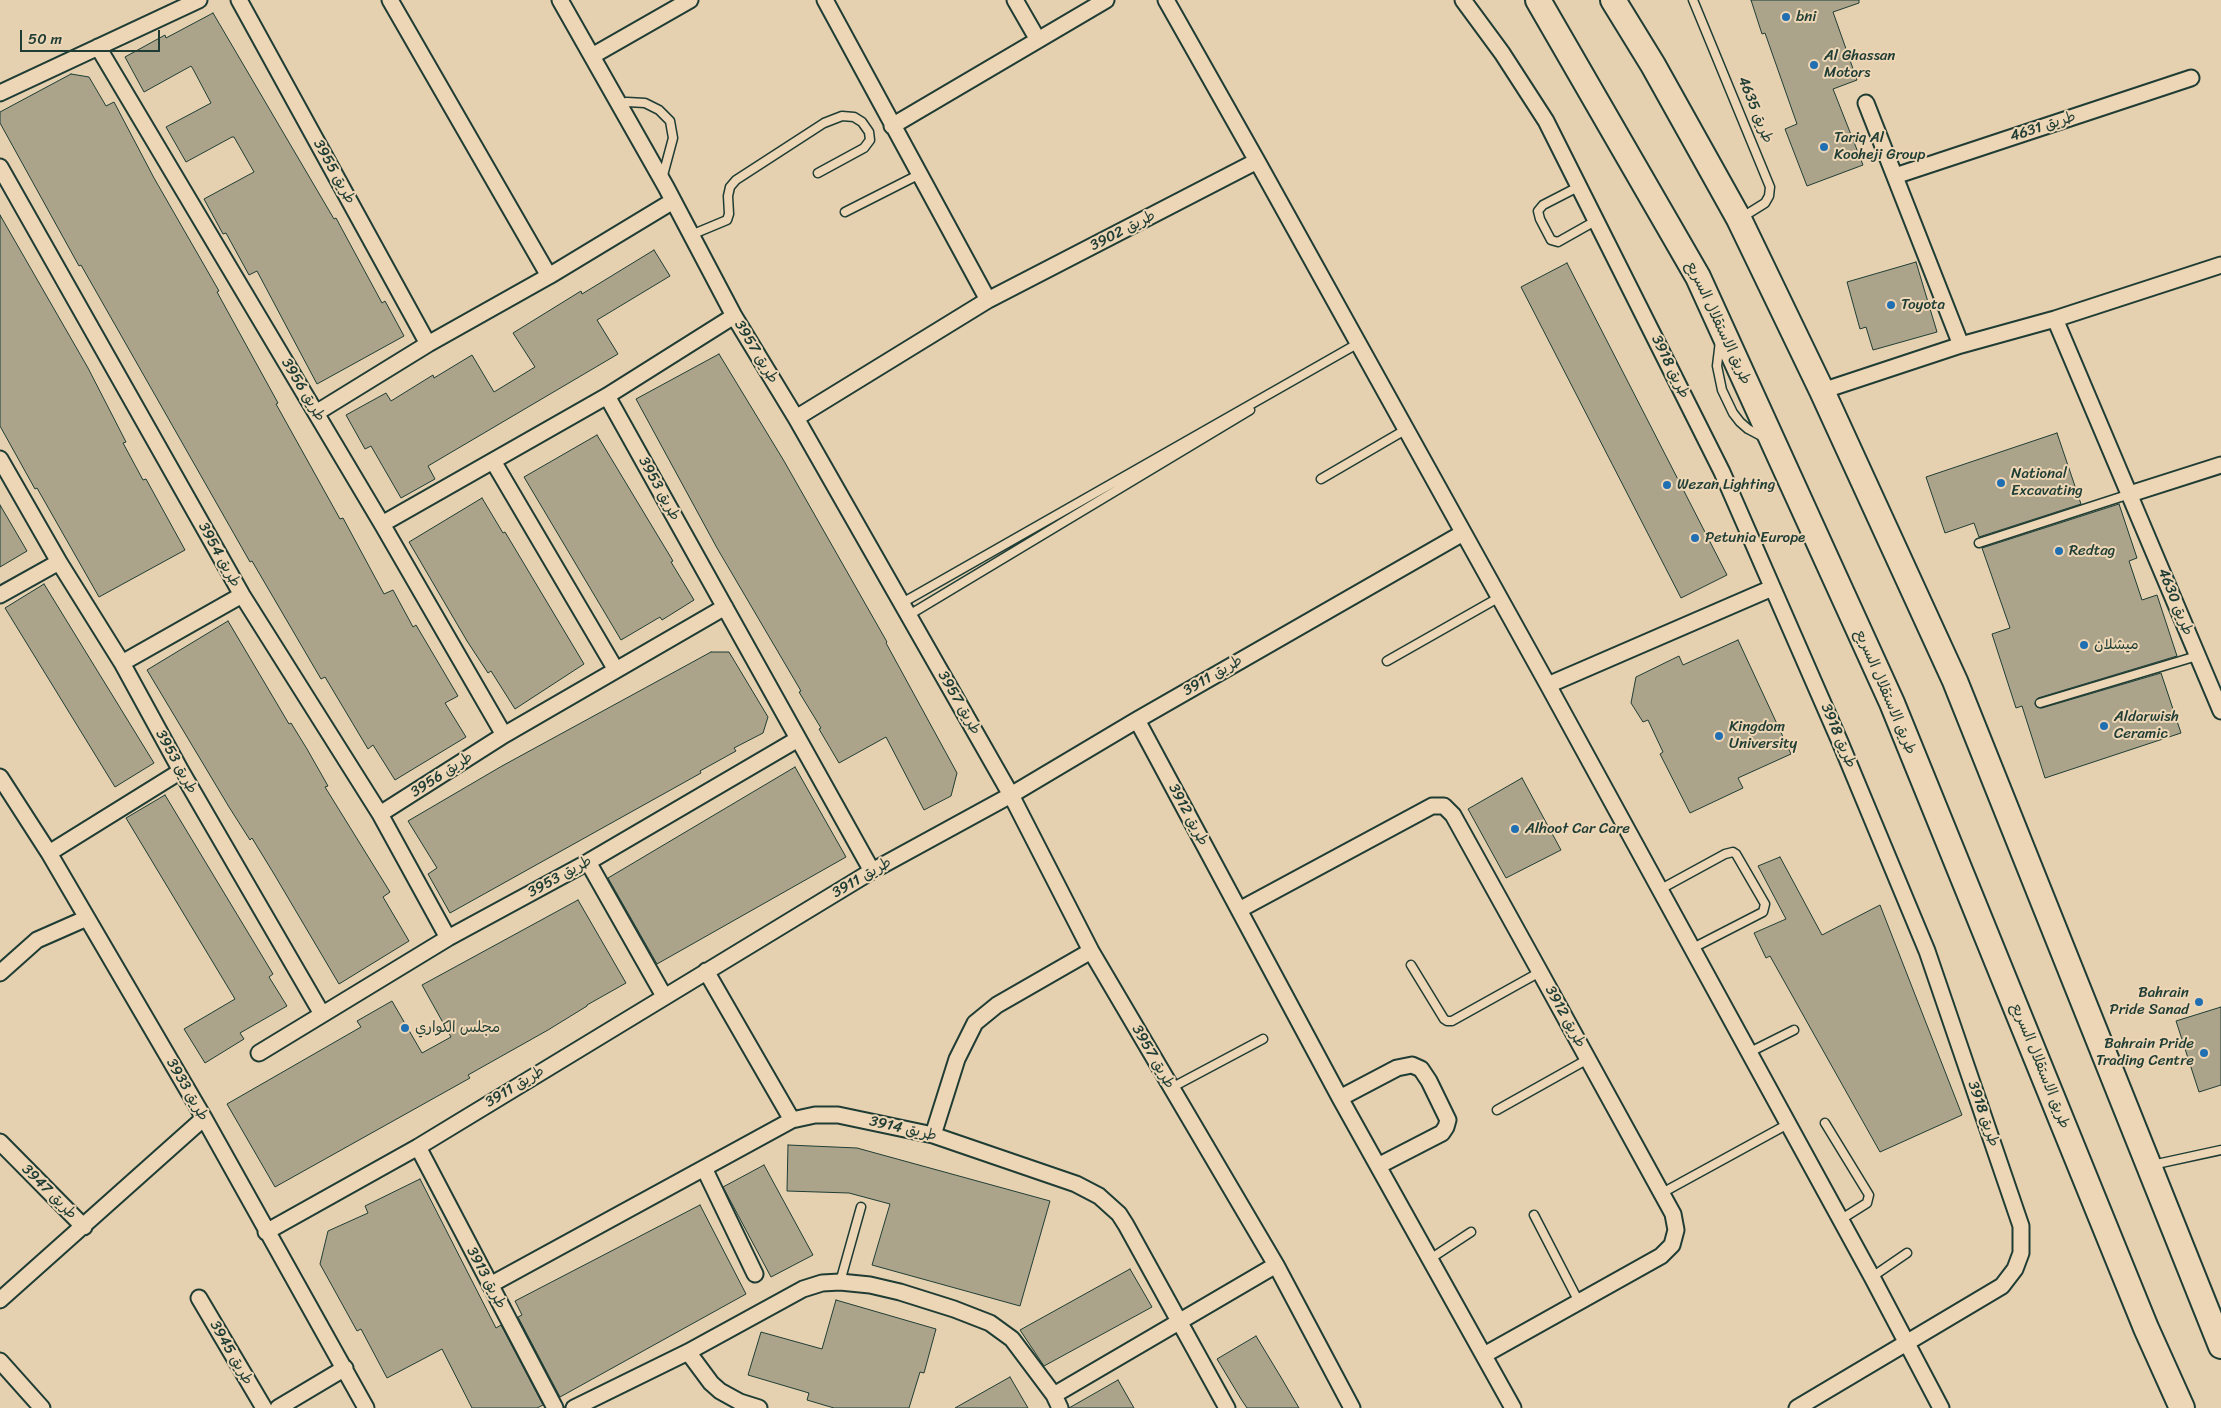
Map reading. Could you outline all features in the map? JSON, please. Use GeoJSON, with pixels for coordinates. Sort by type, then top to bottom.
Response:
{"type":"FeatureCollection","features":[{"type":"Feature","properties":{"kind":"main road","name":"طريق الاستقلال السريع"},"geometry":{"type":"LineString","coordinates":[[1538,0],[1698,278],[1722,330],[1892,703],[2146,1328],[2182,1408]]}},
{"type":"Feature","properties":{"kind":"main road"},"geometry":{"type":"LineString","coordinates":[[1613,0],[1653,65],[1739,220],[1822,391],[1954,681],[2221,1346]]}},
{"type":"Feature","properties":{"kind":"main road"},"geometry":{"type":"LineString","coordinates":[[2146,1328],[2169,1408]]}},
{"type":"Feature","properties":{"kind":"street"},"geometry":{"type":"LineString","coordinates":[[0,93],[198,0]]}},
{"type":"Feature","properties":{"kind":"street","name":"طريق 3955"},"geometry":{"type":"LineString","coordinates":[[239,0],[428,344]]}},
{"type":"Feature","properties":{"kind":"street"},"geometry":{"type":"LineString","coordinates":[[390,0],[549,276]]}},
{"type":"Feature","properties":{"kind":"street","name":"طريق 3957"},"geometry":{"type":"LineString","coordinates":[[560,0],[662,180],[734,316],[796,418],[1011,795],[1091,951],[1276,1266],[1352,1408]]}},
{"type":"Feature","properties":{"kind":"street"},"geometry":{"type":"LineString","coordinates":[[592,56],[690,0]]}},
{"type":"Feature","properties":{"kind":"street"},"geometry":{"type":"LineString","coordinates":[[825,0],[988,300]]}},
{"type":"Feature","properties":{"kind":"street"},"geometry":{"type":"LineString","coordinates":[[1015,0],[1038,40]]}},
{"type":"Feature","properties":{"kind":"street"},"geometry":{"type":"LineString","coordinates":[[892,126],[1106,0]]}},
{"type":"Feature","properties":{"kind":"street"},"geometry":{"type":"LineString","coordinates":[[1166,0],[1258,161],[1462,533],[1548,685],[1872,1277],[1941,1408]]}},
{"type":"Feature","properties":{"kind":"street","name":"طريق 3918"},"geometry":{"type":"LineString","coordinates":[[1463,0],[1502,53],[1546,121],[1722,472],[1840,742],[1927,951],[2021,1226],[2021,1253],[2015,1269],[2002,1286],[1797,1408]]}},
{"type":"Feature","properties":{"kind":"street","name":"طريق 3956"},"geometry":{"type":"LineString","coordinates":[[98,47],[382,524],[504,735]]}},
{"type":"Feature","properties":{"kind":"street","name":"طريق 4631"},"geometry":{"type":"LineString","coordinates":[[1894,176],[2191,78]]}},
{"type":"Feature","properties":{"kind":"street"},"geometry":{"type":"LineString","coordinates":[[1866,103],[1961,345]]}},
{"type":"Feature","properties":{"kind":"street","name":"طريق 3902"},"geometry":{"type":"LineString","coordinates":[[796,418],[988,300],[1258,161]]}},
{"type":"Feature","properties":{"kind":"street","name":"طريق 3954"},"geometry":{"type":"LineString","coordinates":[[0,167],[242,595],[380,814],[448,938]]}},
{"type":"Feature","properties":{"kind":"street"},"geometry":{"type":"LineString","coordinates":[[316,413],[428,344],[549,276],[673,200]]}},
{"type":"Feature","properties":{"kind":"street"},"geometry":{"type":"LineString","coordinates":[[1822,391],[1961,345],[2055,319],[2221,265]]}},
{"type":"Feature","properties":{"kind":"street"},"geometry":{"type":"LineString","coordinates":[[382,524],[607,396],[734,316]]}},
{"type":"Feature","properties":{"kind":"street","name":"طريق 4630"},"geometry":{"type":"LineString","coordinates":[[2055,319],[2221,711]]}},
{"type":"Feature","properties":{"kind":"street","name":"طريق 3953"},"geometry":{"type":"LineString","coordinates":[[607,396],[872,871]]}},
{"type":"Feature","properties":{"kind":"street","name":"طريق 3953"},"geometry":{"type":"LineString","coordinates":[[0,459],[59,562],[122,663],[180,771],[322,1014]]}},
{"type":"Feature","properties":{"kind":"street"},"geometry":{"type":"LineString","coordinates":[[493,461],[616,670]]}},
{"type":"Feature","properties":{"kind":"street"},"geometry":{"type":"LineString","coordinates":[[2130,494],[2221,465]]}},
{"type":"Feature","properties":{"kind":"street","name":"طريق 3911"},"geometry":{"type":"LineString","coordinates":[[266,1232],[418,1147],[872,871],[1011,795],[1137,720],[1462,533]]}},
{"type":"Feature","properties":{"kind":"street"},"geometry":{"type":"LineString","coordinates":[[0,595],[59,562]]}},
{"type":"Feature","properties":{"kind":"street"},"geometry":{"type":"LineString","coordinates":[[1548,685],[1772,588]]}},
{"type":"Feature","properties":{"kind":"street"},"geometry":{"type":"LineString","coordinates":[[122,663],[242,595]]}},
{"type":"Feature","properties":{"kind":"street","name":"طريق 3956"},"geometry":{"type":"LineString","coordinates":[[380,814],[504,735],[725,607]]}},
{"type":"Feature","properties":{"kind":"street","name":"طريق 3912"},"geometry":{"type":"LineString","coordinates":[[1137,720],[1340,1098],[1513,1408]]}},
{"type":"Feature","properties":{"kind":"street","name":"طريق 3953"},"geometry":{"type":"LineString","coordinates":[[259,1053],[448,938],[588,862],[798,739]]}},
{"type":"Feature","properties":{"kind":"street"},"geometry":{"type":"LineString","coordinates":[[49,853],[180,771]]}},
{"type":"Feature","properties":{"kind":"street","name":"طريق 3933"},"geometry":{"type":"LineString","coordinates":[[0,777],[49,853],[204,1118],[366,1408]]}},
{"type":"Feature","properties":{"kind":"street","name":"طريق 3912"},"geometry":{"type":"LineString","coordinates":[[1239,910],[1432,806],[1444,806],[1453,815],[1662,1193],[1673,1214],[1676,1230],[1672,1245],[1662,1256],[1484,1355]]}},
{"type":"Feature","properties":{"kind":"street"},"geometry":{"type":"LineString","coordinates":[[588,862],[664,996]]}},
{"type":"Feature","properties":{"kind":"street"},"geometry":{"type":"LineString","coordinates":[[0,973],[37,940],[87,918]]}},
{"type":"Feature","properties":{"kind":"street"},"geometry":{"type":"LineString","coordinates":[[933,1135],[957,1059],[975,1023],[997,1005],[1091,951]]}},
{"type":"Feature","properties":{"kind":"street"},"geometry":{"type":"LineString","coordinates":[[706,971],[792,1120]]}},
{"type":"Feature","properties":{"kind":"street"},"geometry":{"type":"LineString","coordinates":[[1340,1098],[1397,1068],[1412,1065],[1420,1069],[1430,1081],[1448,1120],[1446,1127],[1442,1133],[1378,1166]]}},
{"type":"Feature","properties":{"kind":"street","name":"طريق 3914"},"geometry":{"type":"LineString","coordinates":[[490,1285],[792,1120],[815,1115],[838,1115],[933,1135],[1076,1184],[1100,1196],[1126,1225],[1227,1408]]}},
{"type":"Feature","properties":{"kind":"street"},"geometry":{"type":"LineString","coordinates":[[84,1227],[204,1118]]}},
{"type":"Feature","properties":{"kind":"street","name":"طريق 3947"},"geometry":{"type":"LineString","coordinates":[[0,1142],[84,1227],[54,1250],[0,1300]]}},
{"type":"Feature","properties":{"kind":"street","name":"طريق 3913"},"geometry":{"type":"LineString","coordinates":[[418,1147],[555,1408]]}},
{"type":"Feature","properties":{"kind":"street"},"geometry":{"type":"LineString","coordinates":[[704,1168],[755,1274]]}},
{"type":"Feature","properties":{"kind":"street"},"geometry":{"type":"LineString","coordinates":[[574,1408],[688,1352],[803,1289],[822,1283],[840,1282],[870,1285],[900,1292],[954,1309],[990,1324],[1012,1339],[1057,1402],[1179,1322],[1276,1266]]}},
{"type":"Feature","properties":{"kind":"street","name":"طريق 3945"},"geometry":{"type":"LineString","coordinates":[[199,1298],[264,1408]]}},
{"type":"Feature","properties":{"kind":"street"},"geometry":{"type":"LineString","coordinates":[[688,1352],[711,1383],[720,1391],[740,1402],[759,1408]]}},
{"type":"Feature","properties":{"kind":"street"},"geometry":{"type":"LineString","coordinates":[[0,1361],[42,1408]]}},
{"type":"Feature","properties":{"kind":"street"},"geometry":{"type":"LineString","coordinates":[[278,1408],[345,1368]]}},
{"type":"Feature","properties":{"kind":"lane","name":"طريق 4635"},"geometry":{"type":"LineString","coordinates":[[1693,0],[1770,187],[1769,196],[1765,203],[1739,220]]}},
{"type":"Feature","properties":{"kind":"lane"},"geometry":{"type":"LineString","coordinates":[[619,104],[627,102],[645,103],[659,110],[670,121],[673,138],[662,180]]}},
{"type":"Feature","properties":{"kind":"lane"},"geometry":{"type":"LineString","coordinates":[[691,235],[727,220],[730,187],[736,180],[824,123],[842,116],[854,117],[862,122],[869,132],[870,140],[864,148],[818,173]]}},
{"type":"Feature","properties":{"kind":"lane"},"geometry":{"type":"LineString","coordinates":[[844,212],[920,174]]}},
{"type":"Feature","properties":{"kind":"lane"},"geometry":{"type":"LineString","coordinates":[[1578,186],[1540,208],[1538,215],[1551,240],[1558,242],[1597,220]]}},
{"type":"Feature","properties":{"kind":"lane"},"geometry":{"type":"LineString","coordinates":[[906,609],[1247,406],[1358,344]]}},
{"type":"Feature","properties":{"kind":"lane"},"geometry":{"type":"LineString","coordinates":[[906,609],[1261,403],[1263,398]]}},
{"type":"Feature","properties":{"kind":"lane"},"geometry":{"type":"LineString","coordinates":[[1321,479],[1405,430]]}},
{"type":"Feature","properties":{"kind":"lane"},"geometry":{"type":"LineString","coordinates":[[1979,542],[2130,494]]}},
{"type":"Feature","properties":{"kind":"lane"},"geometry":{"type":"LineString","coordinates":[[1387,661],[1498,598]]}},
{"type":"Feature","properties":{"kind":"lane"},"geometry":{"type":"LineString","coordinates":[[2040,703],[2197,656]]}},
{"type":"Feature","properties":{"kind":"lane"},"geometry":{"type":"LineString","coordinates":[[1659,890],[1729,852],[1733,852],[1736,854],[1765,904],[1763,912],[1692,950]]}},
{"type":"Feature","properties":{"kind":"lane"},"geometry":{"type":"LineString","coordinates":[[1411,965],[1447,1021],[1452,1021],[1540,972]]}},
{"type":"Feature","properties":{"kind":"lane"},"geometry":{"type":"LineString","coordinates":[[1748,1053],[1794,1030]]}},
{"type":"Feature","properties":{"kind":"lane"},"geometry":{"type":"LineString","coordinates":[[1171,1088],[1262,1039]]}},
{"type":"Feature","properties":{"kind":"lane"},"geometry":{"type":"LineString","coordinates":[[1497,1110],[1588,1059]]}},
{"type":"Feature","properties":{"kind":"lane"},"geometry":{"type":"LineString","coordinates":[[1825,1123],[1869,1195],[1867,1203],[1840,1220]]}},
{"type":"Feature","properties":{"kind":"lane"},"geometry":{"type":"LineString","coordinates":[[1662,1193],[1788,1124]]}},
{"type":"Feature","properties":{"kind":"lane"},"geometry":{"type":"LineString","coordinates":[[2148,1166],[2221,1150]]}},
{"type":"Feature","properties":{"kind":"lane"},"geometry":{"type":"LineString","coordinates":[[840,1282],[861,1207]]}},
{"type":"Feature","properties":{"kind":"lane"},"geometry":{"type":"LineString","coordinates":[[1534,1214],[1578,1302]]}},
{"type":"Feature","properties":{"kind":"lane"},"geometry":{"type":"LineString","coordinates":[[1430,1259],[1471,1232]]}},
{"type":"Feature","properties":{"kind":"lane"},"geometry":{"type":"LineString","coordinates":[[1872,1277],[1907,1253]]}},
{"type":"Feature","properties":{"kind":"building"},"geometry":{"type":"Polygon","coordinates":[[[1751,0],[1859,0],[1859,3],[1833,12],[1857,80],[1833,89],[1863,165],[1807,186],[1785,129],[1797,124],[1765,33],[1762,34],[1751,0]]]}},
{"type":"Feature","properties":{"kind":"building"},"geometry":{"type":"Polygon","coordinates":[[[213,13],[334,219],[336,218],[382,303],[385,301],[404,336],[317,384],[257,271],[249,275],[226,233],[223,234],[204,199],[254,172],[234,137],[186,162],[166,127],[211,103],[193,69],[191,66],[144,92],[125,57],[165,35],[166,38],[213,13]]]}},
{"type":"Feature","properties":{"kind":"building"},"geometry":{"type":"Polygon","coordinates":[[[71,74],[89,77],[106,106],[114,102],[154,178],[219,291],[217,292],[278,403],[276,404],[340,519],[343,518],[384,594],[393,590],[413,627],[416,625],[458,696],[445,703],[466,737],[395,780],[373,745],[368,749],[325,677],[321,679],[252,561],[250,562],[81,265],[79,266],[0,123],[0,112],[71,74]]]}},
{"type":"Feature","properties":{"kind":"building"},"geometry":{"type":"Polygon","coordinates":[[[0,215],[88,368],[126,442],[123,443],[143,480],[146,479],[185,550],[99,597],[0,426],[0,215]]]}},
{"type":"Feature","properties":{"kind":"building"},"geometry":{"type":"Polygon","coordinates":[[[654,250],[670,276],[597,320],[618,354],[428,466],[435,479],[401,498],[371,446],[365,449],[346,415],[386,393],[391,401],[433,375],[434,378],[472,355],[494,392],[535,367],[513,333],[581,291],[582,294],[654,250]]]}},
{"type":"Feature","properties":{"kind":"building","name":"Toyota"},"geometry":{"type":"Polygon","coordinates":[[[1916,262],[1937,332],[1873,350],[1866,327],[1860,329],[1847,282],[1916,262]]]}},
{"type":"Feature","properties":{"kind":"building"},"geometry":{"type":"Polygon","coordinates":[[[1567,263],[1727,575],[1681,598],[1521,287],[1567,263]]]}},
{"type":"Feature","properties":{"kind":"building"},"geometry":{"type":"Polygon","coordinates":[[[719,354],[784,461],[887,642],[957,773],[951,796],[924,810],[886,737],[839,763],[799,692],[801,691],[717,548],[636,399],[719,354]]]}},
{"type":"Feature","properties":{"kind":"building","name":"National Excavating"},"geometry":{"type":"Polygon","coordinates":[[[2057,433],[2081,504],[1979,537],[1974,523],[1945,533],[1926,477],[2057,433]]]}},
{"type":"Feature","properties":{"kind":"building"},"geometry":{"type":"Polygon","coordinates":[[[597,435],[673,561],[671,562],[694,600],[662,620],[660,617],[621,640],[524,477],[597,435]]]}},
{"type":"Feature","properties":{"kind":"building"},"geometry":{"type":"Polygon","coordinates":[[[482,498],[503,533],[505,532],[584,664],[515,709],[491,671],[488,673],[467,641],[409,542],[482,498]]]}},
{"type":"Feature","properties":{"kind":"building"},"geometry":{"type":"Polygon","coordinates":[[[2119,504],[2137,558],[2129,561],[2142,600],[2157,595],[2177,656],[2038,698],[2035,704],[2037,707],[2042,708],[2161,673],[2181,733],[2045,778],[2022,706],[2016,708],[1992,634],[2010,628],[1982,548],[2119,504]]]}},
{"type":"Feature","properties":{"kind":"building"},"geometry":{"type":"Polygon","coordinates":[[[0,505],[27,551],[0,567],[0,505]]]}},
{"type":"Feature","properties":{"kind":"building"},"geometry":{"type":"Polygon","coordinates":[[[44,584],[154,763],[115,787],[5,608],[44,584]]]}},
{"type":"Feature","properties":{"kind":"building"},"geometry":{"type":"Polygon","coordinates":[[[228,621],[289,724],[291,723],[307,749],[328,786],[325,787],[390,892],[383,897],[409,941],[339,984],[252,838],[250,840],[229,807],[147,670],[228,621]]]}},
{"type":"Feature","properties":{"kind":"building","name":"Kingdom University"},"geometry":{"type":"Polygon","coordinates":[[[1738,640],[1791,754],[1738,778],[1743,788],[1690,813],[1660,754],[1663,752],[1648,720],[1643,722],[1631,703],[1636,677],[1679,656],[1683,665],[1738,640]]]}},
{"type":"Feature","properties":{"kind":"building"},"geometry":{"type":"Polygon","coordinates":[[[711,652],[729,652],[768,717],[763,733],[734,748],[736,751],[700,771],[701,773],[450,913],[428,874],[437,868],[408,821],[502,766],[711,652]]]}},
{"type":"Feature","properties":{"kind":"building"},"geometry":{"type":"Polygon","coordinates":[[[795,767],[846,857],[657,964],[608,878],[795,767]]]}},
{"type":"Feature","properties":{"kind":"building","name":"Alhoot Car Care"},"geometry":{"type":"Polygon","coordinates":[[[1522,778],[1561,850],[1506,878],[1468,809],[1522,778]]]}},
{"type":"Feature","properties":{"kind":"building"},"geometry":{"type":"Polygon","coordinates":[[[165,795],[273,974],[269,977],[287,1006],[240,1033],[244,1039],[205,1063],[184,1029],[235,999],[126,818],[165,795]]]}},
{"type":"Feature","properties":{"kind":"building"},"geometry":{"type":"Polygon","coordinates":[[[1780,857],[1822,935],[1880,905],[1962,1115],[1880,1152],[1770,956],[1766,958],[1754,933],[1786,919],[1758,866],[1780,857]]]}},
{"type":"Feature","properties":{"kind":"building"},"geometry":{"type":"Polygon","coordinates":[[[578,900],[626,983],[468,1075],[470,1078],[275,1187],[227,1104],[361,1027],[357,1021],[392,1001],[422,1053],[451,1037],[422,985],[578,900]]]}},
{"type":"Feature","properties":{"kind":"building","name":"Bahrain Pride Trading Centre"},"geometry":{"type":"Polygon","coordinates":[[[2221,1007],[2221,1085],[2199,1092],[2176,1021],[2221,1007]]]}},
{"type":"Feature","properties":{"kind":"building"},"geometry":{"type":"Polygon","coordinates":[[[788,1145],[857,1148],[1050,1201],[1020,1306],[872,1265],[890,1204],[849,1193],[787,1191],[788,1145]]]}},
{"type":"Feature","properties":{"kind":"building"},"geometry":{"type":"Polygon","coordinates":[[[764,1165],[813,1255],[771,1277],[723,1187],[764,1165]]]}},
{"type":"Feature","properties":{"kind":"building"},"geometry":{"type":"Polygon","coordinates":[[[420,1179],[496,1328],[501,1325],[543,1405],[537,1408],[472,1408],[442,1349],[387,1378],[361,1329],[357,1331],[320,1264],[328,1231],[368,1213],[365,1206],[420,1179]]]}},
{"type":"Feature","properties":{"kind":"building"},"geometry":{"type":"Polygon","coordinates":[[[700,1205],[746,1294],[560,1397],[518,1317],[522,1315],[515,1301],[700,1205]]]}},
{"type":"Feature","properties":{"kind":"building"},"geometry":{"type":"Polygon","coordinates":[[[1130,1269],[1152,1307],[1044,1366],[1020,1330],[1130,1269]]]}},
{"type":"Feature","properties":{"kind":"building"},"geometry":{"type":"Polygon","coordinates":[[[836,1300],[936,1329],[924,1373],[920,1372],[909,1408],[834,1408],[807,1400],[809,1393],[748,1375],[761,1332],[822,1349],[836,1300]]]}},
{"type":"Feature","properties":{"kind":"building"},"geometry":{"type":"Polygon","coordinates":[[[1256,1336],[1299,1408],[1247,1408],[1217,1359],[1256,1336]]]}},
{"type":"Feature","properties":{"kind":"building"},"geometry":{"type":"Polygon","coordinates":[[[1010,1377],[1028,1408],[955,1408],[1010,1377]]]}},
{"type":"Feature","properties":{"kind":"building"},"geometry":{"type":"Polygon","coordinates":[[[1118,1380],[1134,1408],[1069,1408],[1118,1380]]]}},
{"type":"Feature","properties":{"kind":"place","name":"bni"},"geometry":{"type":"Point","coordinates":[1786,17]}},
{"type":"Feature","properties":{"kind":"place","name":"Al Ghassan Motors"},"geometry":{"type":"Point","coordinates":[1814,65]}},
{"type":"Feature","properties":{"kind":"place","name":"Tariq Al Kooheji Group"},"geometry":{"type":"Point","coordinates":[1824,147]}},
{"type":"Feature","properties":{"kind":"place","name":"Toyota"},"geometry":{"type":"Point","coordinates":[1891,305]}},
{"type":"Feature","properties":{"kind":"place","name":"National Excavating"},"geometry":{"type":"Point","coordinates":[2001,483]}},
{"type":"Feature","properties":{"kind":"place","name":"Wezan Lighting"},"geometry":{"type":"Point","coordinates":[1667,485]}},
{"type":"Feature","properties":{"kind":"place","name":"Petunia Europe"},"geometry":{"type":"Point","coordinates":[1695,538]}},
{"type":"Feature","properties":{"kind":"place","name":"Redtag"},"geometry":{"type":"Point","coordinates":[2059,551]}},
{"type":"Feature","properties":{"kind":"place","name":"ميشلان"},"geometry":{"type":"Point","coordinates":[2084,645]}},
{"type":"Feature","properties":{"kind":"place","name":"Aldarwish Ceramic"},"geometry":{"type":"Point","coordinates":[2104,726]}},
{"type":"Feature","properties":{"kind":"place","name":"Kingdom University"},"geometry":{"type":"Point","coordinates":[1719,736]}},
{"type":"Feature","properties":{"kind":"place","name":"Alhoot Car Care"},"geometry":{"type":"Point","coordinates":[1515,829]}},
{"type":"Feature","properties":{"kind":"place","name":"Bahrain Pride Sanad"},"geometry":{"type":"Point","coordinates":[2199,1002]}},
{"type":"Feature","properties":{"kind":"place","name":"مجلس الكواري"},"geometry":{"type":"Point","coordinates":[405,1028]}},
{"type":"Feature","properties":{"kind":"place","name":"Bahrain Pride Trading Centre"},"geometry":{"type":"Point","coordinates":[2204,1053]}}]}
